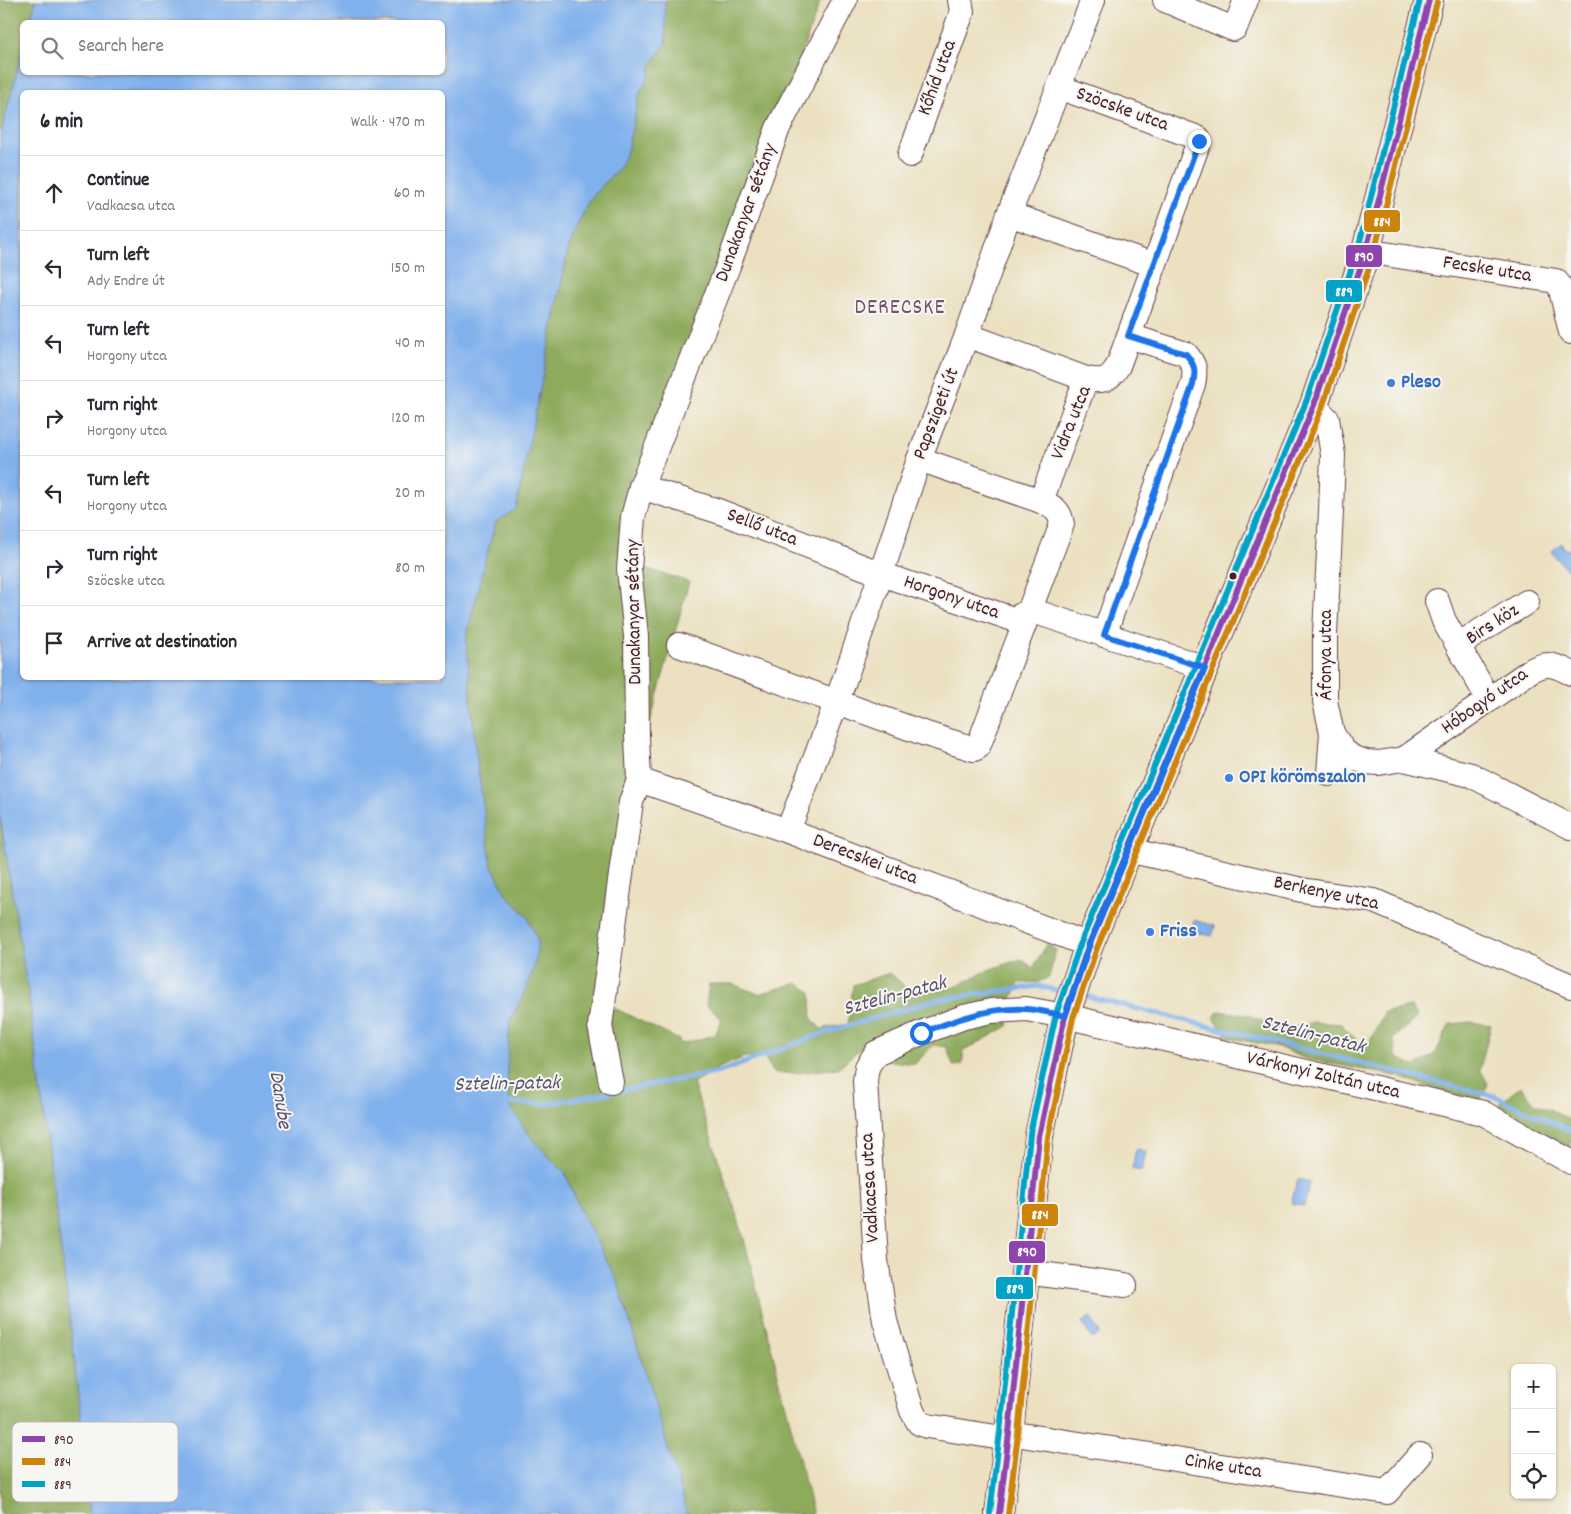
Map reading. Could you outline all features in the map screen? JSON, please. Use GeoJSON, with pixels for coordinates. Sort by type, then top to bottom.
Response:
{"type":"FeatureCollection","features":[{"type":"Feature","properties":{"kind":"main road"},"geometry":{"type":"LineString","coordinates":[[999,1514],[1010,1433],[1039,1136],[1066,1011],[1089,945],[1314,405],[1366,251],[1429,0]]}},
{"type":"Feature","properties":{"kind":"street","name":"Dunakanyar sétány"},"geometry":{"type":"LineString","coordinates":[[611,1082],[600,1026],[630,802],[639,780],[636,636],[629,569],[634,517],[640,486],[728,266],[778,128],[845,0]]}},
{"type":"Feature","properties":{"kind":"street","name":"Kőhíd utca"},"geometry":{"type":"LineString","coordinates":[[910,155],[962,12],[960,0]]}},
{"type":"Feature","properties":{"kind":"street","name":"Papszigeti út"},"geometry":{"type":"LineString","coordinates":[[788,831],[837,701],[919,459],[967,335],[1009,214],[1093,0]]}},
{"type":"Feature","properties":{"kind":"street"},"geometry":{"type":"LineString","coordinates":[[1165,0],[1233,29],[1246,0]]}},
{"type":"Feature","properties":{"kind":"street","name":"Szöcske utca"},"geometry":{"type":"LineString","coordinates":[[1059,87],[1198,138],[1199,141],[1128,336]]}},
{"type":"Feature","properties":{"kind":"street"},"geometry":{"type":"LineString","coordinates":[[1009,214],[1154,265]]}},
{"type":"Feature","properties":{"kind":"street","name":"Fecske utca"},"geometry":{"type":"LineString","coordinates":[[1366,251],[1556,281],[1560,286],[1571,332]]}},
{"type":"Feature","properties":{"kind":"street"},"geometry":{"type":"LineString","coordinates":[[967,335],[1086,379]]}},
{"type":"Feature","properties":{"kind":"street"},"geometry":{"type":"LineString","coordinates":[[1104,635],[1196,372],[1186,354],[1128,336]]}},
{"type":"Feature","properties":{"kind":"street","name":"Vidra utca"},"geometry":{"type":"LineString","coordinates":[[1041,501],[1086,379],[1098,381],[1111,376],[1118,366],[1128,336]]}},
{"type":"Feature","properties":{"kind":"street","name":"Áfonya utca"},"geometry":{"type":"LineString","coordinates":[[1314,405],[1327,418],[1333,455],[1325,634],[1325,701],[1332,733],[1343,750],[1353,758],[1378,763],[1404,759],[1471,775],[1571,827]]}},
{"type":"Feature","properties":{"kind":"street"},"geometry":{"type":"LineString","coordinates":[[679,645],[923,733],[974,748],[978,747],[1062,524],[1061,516],[1057,509],[1041,501],[919,459]]}},
{"type":"Feature","properties":{"kind":"street","name":"Sellő utca"},"geometry":{"type":"LineString","coordinates":[[640,486],[718,511],[881,574]]}},
{"type":"Feature","properties":{"kind":"street","name":"Horgony utca"},"geometry":{"type":"LineString","coordinates":[[881,574],[1010,618],[1015,619],[1030,610],[1205,668]]}},
{"type":"Feature","properties":{"kind":"street"},"geometry":{"type":"LineString","coordinates":[[1437,601],[1444,621],[1489,700]]}},
{"type":"Feature","properties":{"kind":"street","name":"Birs köz"},"geometry":{"type":"LineString","coordinates":[[1459,648],[1466,640],[1527,602]]}},
{"type":"Feature","properties":{"kind":"street","name":"Hóbogyó utca"},"geometry":{"type":"LineString","coordinates":[[1404,759],[1539,666],[1554,665],[1571,673]]}},
{"type":"Feature","properties":{"kind":"street","name":"Derecskei utca"},"geometry":{"type":"LineString","coordinates":[[639,780],[788,831],[1089,945]]}},
{"type":"Feature","properties":{"kind":"street","name":"Berkenye utca"},"geometry":{"type":"LineString","coordinates":[[1128,850],[1302,890],[1374,901],[1571,986]]}},
{"type":"Feature","properties":{"kind":"street","name":"Vadkacsa utca"},"geometry":{"type":"LineString","coordinates":[[1010,1433],[996,1437],[927,1426],[919,1423],[912,1411],[886,1321],[876,1260],[865,1082],[867,1067],[876,1053],[964,1017],[991,1011],[1026,1009],[1066,1011]]}},
{"type":"Feature","properties":{"kind":"street","name":"Várkonyi Zoltán utca"},"geometry":{"type":"LineString","coordinates":[[1066,1011],[1483,1113],[1571,1162]]}},
{"type":"Feature","properties":{"kind":"street"},"geometry":{"type":"LineString","coordinates":[[1025,1272],[1126,1285]]}},
{"type":"Feature","properties":{"kind":"street","name":"Cinke utca"},"geometry":{"type":"LineString","coordinates":[[1010,1433],[1387,1492],[1420,1455]]}},
{"type":"Feature","properties":{"kind":"green space"},"geometry":{"type":"Polygon","coordinates":[[[0,0],[36,0],[31,20],[20,20],[20,60],[0,137],[0,0]]]}},
{"type":"Feature","properties":{"kind":"green space"},"geometry":{"type":"Polygon","coordinates":[[[665,0],[823,0],[819,4],[630,546],[630,563],[689,582],[637,769],[598,1000],[679,1040],[680,1044],[715,1035],[722,1019],[706,1005],[709,984],[732,984],[759,994],[797,983],[811,992],[812,1019],[821,1029],[848,1024],[853,985],[890,973],[909,990],[930,991],[955,987],[988,970],[1021,959],[1033,968],[1047,944],[1056,950],[1049,977],[1039,982],[1019,983],[1011,1001],[1008,1026],[964,1051],[962,1065],[953,1066],[947,1047],[933,1045],[915,1064],[891,1061],[863,1046],[838,1068],[799,1073],[774,1073],[764,1057],[745,1057],[714,1070],[704,1078],[693,1083],[742,1231],[813,1514],[687,1514],[618,1283],[579,1207],[565,1173],[536,1144],[509,1106],[507,1069],[510,1021],[526,989],[535,964],[527,916],[506,894],[491,864],[475,745],[466,639],[496,522],[516,509],[568,250],[588,204],[597,191],[619,168],[627,151],[640,92],[648,79],[652,64],[666,43],[665,0]]]}},
{"type":"Feature","properties":{"kind":"green space"},"geometry":{"type":"Polygon","coordinates":[[[0,816],[30,1005],[73,1346],[81,1422],[12,1422],[12,1502],[89,1502],[90,1514],[0,1514],[0,816]]]}},
{"type":"Feature","properties":{"kind":"green space"},"geometry":{"type":"Polygon","coordinates":[[[1411,1007],[1418,1017],[1393,1038],[1397,1058],[1416,1066],[1435,1054],[1450,1024],[1470,1022],[1491,1025],[1480,1069],[1488,1084],[1480,1100],[1449,1094],[1397,1076],[1306,1059],[1276,1046],[1229,1038],[1214,1018],[1218,1011],[1249,1015],[1284,1031],[1313,1022],[1341,1024],[1366,1049],[1385,1012],[1411,1007]]]}},
{"type":"Feature","properties":{"kind":"green space"},"geometry":{"type":"Polygon","coordinates":[[[1521,1086],[1534,1103],[1571,1121],[1571,1151],[1505,1116],[1499,1104],[1521,1086]]]}},
{"type":"Feature","properties":{"kind":"water","name":"Danube"},"geometry":{"type":"Polygon","coordinates":[[[36,0],[665,0],[666,43],[652,64],[648,79],[640,92],[627,151],[619,168],[597,191],[588,204],[568,250],[516,509],[496,522],[466,639],[475,745],[491,864],[506,894],[527,916],[538,941],[535,964],[526,989],[510,1021],[507,1069],[509,1106],[536,1144],[565,1173],[579,1207],[618,1283],[687,1514],[90,1514],[89,1502],[178,1502],[178,1422],[81,1422],[73,1346],[30,1005],[0,816],[0,137],[20,60],[20,75],[445,75],[445,20],[31,20],[36,0]]]}},
{"type":"Feature","properties":{"kind":"water"},"geometry":{"type":"Polygon","coordinates":[[[1561,543],[1566,550],[1571,549],[1571,568],[1568,570],[1551,552],[1561,543]]]}},
{"type":"Feature","properties":{"kind":"water"},"geometry":{"type":"Polygon","coordinates":[[[1194,920],[1215,926],[1212,936],[1191,931],[1194,920]]]}},
{"type":"Feature","properties":{"kind":"water"},"geometry":{"type":"Polygon","coordinates":[[[1136,1149],[1146,1151],[1142,1171],[1132,1169],[1136,1149]]]}},
{"type":"Feature","properties":{"kind":"water"},"geometry":{"type":"Polygon","coordinates":[[[1298,1179],[1310,1182],[1304,1206],[1291,1203],[1298,1179]]]}},
{"type":"Feature","properties":{"kind":"water"},"geometry":{"type":"Polygon","coordinates":[[[1090,1317],[1100,1334],[1092,1339],[1082,1322],[1090,1317]]]}},
{"type":"Feature","properties":{"kind":"waterway","name":"Sztelin-patak"},"geometry":{"type":"LineString","coordinates":[[503,1103],[547,1104],[720,1072],[824,1033],[935,1000],[1038,986],[1065,992]]}},
{"type":"Feature","properties":{"kind":"waterway","name":"Sztelin-patak"},"geometry":{"type":"LineString","coordinates":[[1081,995],[1494,1096],[1571,1131]]}},
{"type":"Feature","properties":{"kind":"transit line","name":"889"},"geometry":{"type":"LineString","coordinates":[[990,1513],[1030,1134],[1056,1014],[1081,942],[1306,402],[1358,249],[1420,0]]}},
{"type":"Feature","properties":{"kind":"transit line","name":"890"},"geometry":{"type":"LineString","coordinates":[[999,1514],[1039,1136],[1065,1016],[1089,945],[1314,405],[1366,251],[1429,0]]}},
{"type":"Feature","properties":{"kind":"transit line","name":"884"},"geometry":{"type":"LineString","coordinates":[[1008,1514],[1018,1434],[1048,1137],[1073,1018],[1097,948],[1322,408],[1374,253],[1437,2]]}},
{"type":"Feature","properties":{"kind":"place","name":"Pleso"},"geometry":{"type":"Point","coordinates":[1391,383]}},
{"type":"Feature","properties":{"kind":"place","name":"OPI körömszalon"},"geometry":{"type":"Point","coordinates":[1229,778]}},
{"type":"Feature","properties":{"kind":"place","name":"Friss"},"geometry":{"type":"Point","coordinates":[1150,932]}},
{"type":"Feature","properties":{"kind":"district","name":"DERECSKE"},"geometry":{"type":"Point","coordinates":[900,308]}},
{"type":"Feature","properties":{"kind":"route"},"geometry":{"type":"LineString","coordinates":[[921,1033],[964,1017],[991,1011],[1026,1009],[1065,1016],[1089,945],[1205,668],[1104,635],[1196,372],[1186,354],[1128,336],[1199,141]]}}]}
